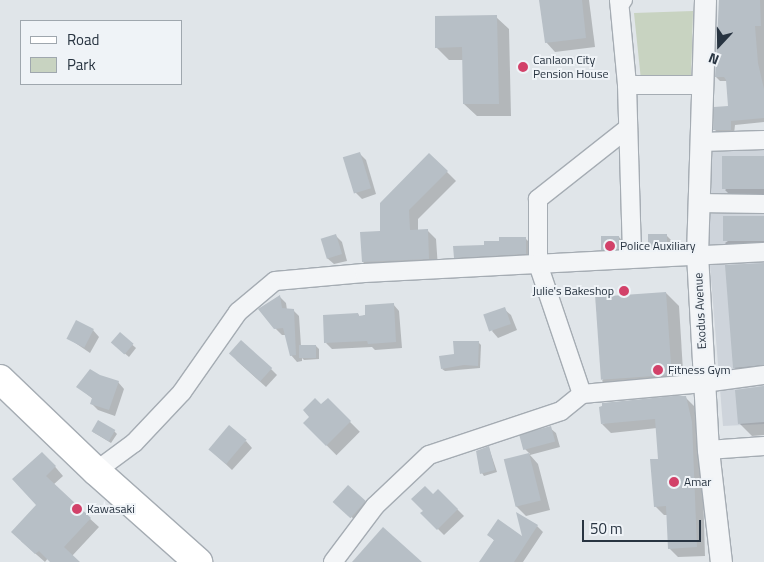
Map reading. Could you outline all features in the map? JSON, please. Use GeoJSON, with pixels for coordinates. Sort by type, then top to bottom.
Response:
{"type":"FeatureCollection","features":[{"type":"Feature","properties":{"kind":"main road"},"geometry":{"type":"LineString","coordinates":[[0,379],[96,471],[198,562]]}},
{"type":"Feature","properties":{"kind":"street"},"geometry":{"type":"LineString","coordinates":[[623,0],[619,0],[627,85],[632,258]]}},
{"type":"Feature","properties":{"kind":"street","name":"Exodus Avenue"},"geometry":{"type":"LineString","coordinates":[[705,0],[697,254],[708,450],[722,562]]}},
{"type":"Feature","properties":{"kind":"street"},"geometry":{"type":"LineString","coordinates":[[627,85],[702,85]]}},
{"type":"Feature","properties":{"kind":"street"},"geometry":{"type":"LineString","coordinates":[[582,394],[538,264],[538,199],[628,128]]}},
{"type":"Feature","properties":{"kind":"street"},"geometry":{"type":"LineString","coordinates":[[700,142],[764,140]]}},
{"type":"Feature","properties":{"kind":"street"},"geometry":{"type":"LineString","coordinates":[[699,203],[764,204]]}},
{"type":"Feature","properties":{"kind":"street"},"geometry":{"type":"LineString","coordinates":[[96,471],[141,436],[182,392],[238,312],[275,281],[364,273],[616,261],[632,258],[697,254],[764,252]]}},
{"type":"Feature","properties":{"kind":"street"},"geometry":{"type":"LineString","coordinates":[[333,562],[375,506],[429,455],[561,411],[582,394],[704,383],[764,375]]}},
{"type":"Feature","properties":{"kind":"street"},"geometry":{"type":"LineString","coordinates":[[708,450],[764,446]]}},
{"type":"Feature","properties":{"kind":"shaded area"},"geometry":{"type":"Polygon","coordinates":[[[764,139],[764,424],[723,426],[710,266],[707,141],[764,139]]]}},
{"type":"Feature","properties":{"kind":"green space"},"geometry":{"type":"Polygon","coordinates":[[[693,11],[691,81],[641,80],[634,13],[693,11]]]}},
{"type":"Feature","properties":{"kind":"building"},"geometry":{"type":"Polygon","coordinates":[[[539,0],[582,0],[586,38],[545,43],[539,0]]]}},
{"type":"Feature","properties":{"kind":"building"},"geometry":{"type":"Polygon","coordinates":[[[719,0],[760,0],[761,26],[755,26],[758,63],[764,89],[764,118],[731,121],[731,130],[713,130],[714,107],[728,106],[726,80],[724,77],[715,77],[719,0]]]}},
{"type":"Feature","properties":{"kind":"building"},"geometry":{"type":"Polygon","coordinates":[[[497,15],[499,104],[463,104],[462,47],[435,48],[435,16],[497,15]]]}},
{"type":"Feature","properties":{"kind":"building"},"geometry":{"type":"Polygon","coordinates":[[[360,152],[371,188],[354,194],[343,157],[360,152]]]}},
{"type":"Feature","properties":{"kind":"building"},"geometry":{"type":"Polygon","coordinates":[[[429,153],[448,171],[409,210],[410,230],[428,229],[429,259],[362,262],[360,232],[380,231],[380,203],[429,153]]]}},
{"type":"Feature","properties":{"kind":"building"},"geometry":{"type":"Polygon","coordinates":[[[722,156],[764,156],[764,189],[722,189],[722,156]]]}},
{"type":"Feature","properties":{"kind":"building"},"geometry":{"type":"Polygon","coordinates":[[[723,216],[764,216],[764,241],[723,241],[723,216]]]}},
{"type":"Feature","properties":{"kind":"building"},"geometry":{"type":"Polygon","coordinates":[[[336,234],[342,254],[327,259],[321,239],[336,234]]]}},
{"type":"Feature","properties":{"kind":"building"},"geometry":{"type":"Polygon","coordinates":[[[648,234],[667,234],[667,246],[648,246],[648,234]]]}},
{"type":"Feature","properties":{"kind":"building","name":"Police Auxiliary"},"geometry":{"type":"Polygon","coordinates":[[[601,236],[619,236],[619,250],[601,250],[601,236]]]}},
{"type":"Feature","properties":{"kind":"building"},"geometry":{"type":"Polygon","coordinates":[[[499,237],[526,237],[526,254],[454,258],[453,246],[484,245],[484,241],[499,241],[499,237]]]}},
{"type":"Feature","properties":{"kind":"building"},"geometry":{"type":"Polygon","coordinates":[[[764,263],[764,365],[733,368],[725,265],[764,263]]]}},
{"type":"Feature","properties":{"kind":"building"},"geometry":{"type":"Polygon","coordinates":[[[666,292],[672,375],[601,380],[595,297],[666,292]]]}},
{"type":"Feature","properties":{"kind":"building"},"geometry":{"type":"Polygon","coordinates":[[[280,295],[282,308],[294,309],[296,355],[290,356],[283,328],[274,329],[258,309],[280,295]]]}},
{"type":"Feature","properties":{"kind":"building"},"geometry":{"type":"Polygon","coordinates":[[[394,303],[396,342],[368,344],[367,341],[324,343],[323,315],[358,313],[359,316],[365,315],[365,305],[394,303]]]}},
{"type":"Feature","properties":{"kind":"building"},"geometry":{"type":"Polygon","coordinates":[[[505,307],[511,324],[489,332],[483,314],[505,307]]]}},
{"type":"Feature","properties":{"kind":"building"},"geometry":{"type":"Polygon","coordinates":[[[76,320],[94,329],[84,348],[66,339],[76,320]]]}},
{"type":"Feature","properties":{"kind":"building"},"geometry":{"type":"Polygon","coordinates":[[[120,332],[134,344],[124,354],[111,343],[120,332]]]}},
{"type":"Feature","properties":{"kind":"building"},"geometry":{"type":"Polygon","coordinates":[[[241,340],[272,368],[260,381],[229,353],[241,340]]]}},
{"type":"Feature","properties":{"kind":"building"},"geometry":{"type":"Polygon","coordinates":[[[453,341],[479,341],[478,366],[464,365],[441,369],[439,356],[454,354],[453,341]]]}},
{"type":"Feature","properties":{"kind":"building"},"geometry":{"type":"Polygon","coordinates":[[[299,345],[316,345],[316,358],[299,358],[299,345]]]}},
{"type":"Feature","properties":{"kind":"building"},"geometry":{"type":"Polygon","coordinates":[[[90,369],[100,375],[119,381],[109,410],[90,404],[92,398],[76,387],[90,369]]]}},
{"type":"Feature","properties":{"kind":"building"},"geometry":{"type":"Polygon","coordinates":[[[764,386],[764,422],[738,424],[735,390],[764,386]]]}},
{"type":"Feature","properties":{"kind":"building"},"geometry":{"type":"Polygon","coordinates":[[[686,396],[692,422],[697,547],[668,549],[666,506],[654,507],[650,459],[658,459],[655,419],[601,424],[599,407],[602,406],[602,403],[686,396]]]}},
{"type":"Feature","properties":{"kind":"building"},"geometry":{"type":"Polygon","coordinates":[[[315,398],[321,404],[328,398],[351,421],[326,446],[303,423],[309,417],[303,410],[315,398]]]}},
{"type":"Feature","properties":{"kind":"building"},"geometry":{"type":"Polygon","coordinates":[[[98,420],[115,430],[109,441],[92,431],[98,420]]]}},
{"type":"Feature","properties":{"kind":"building"},"geometry":{"type":"Polygon","coordinates":[[[229,425],[247,440],[226,464],[208,450],[229,425]]]}},
{"type":"Feature","properties":{"kind":"building"},"geometry":{"type":"Polygon","coordinates":[[[551,426],[555,441],[523,450],[519,435],[551,426]]]}},
{"type":"Feature","properties":{"kind":"building"},"geometry":{"type":"Polygon","coordinates":[[[489,446],[495,470],[480,474],[476,451],[489,446]]]}},
{"type":"Feature","properties":{"kind":"building"},"geometry":{"type":"Polygon","coordinates":[[[42,452],[56,466],[46,476],[91,518],[64,547],[80,562],[50,562],[39,551],[35,554],[11,532],[36,505],[12,479],[42,452]]]}},
{"type":"Feature","properties":{"kind":"building"},"geometry":{"type":"Polygon","coordinates":[[[529,453],[541,501],[516,507],[504,459],[529,453]]]}},
{"type":"Feature","properties":{"kind":"building"},"geometry":{"type":"Polygon","coordinates":[[[348,485],[366,501],[350,518],[333,502],[348,485]]]}},
{"type":"Feature","properties":{"kind":"building"},"geometry":{"type":"Polygon","coordinates":[[[425,486],[433,494],[438,489],[458,509],[437,530],[420,513],[423,511],[411,499],[425,486]]]}},
{"type":"Feature","properties":{"kind":"building"},"geometry":{"type":"Polygon","coordinates":[[[516,512],[538,525],[514,562],[479,562],[494,540],[487,535],[498,519],[522,536],[516,512]]]}},
{"type":"Feature","properties":{"kind":"building"},"geometry":{"type":"Polygon","coordinates":[[[383,527],[422,562],[352,562],[383,527]]]}},
{"type":"Feature","properties":{"kind":"place","name":"Canlaon City Pension House"},"geometry":{"type":"Point","coordinates":[523,67]}},
{"type":"Feature","properties":{"kind":"place","name":"Police Auxiliary"},"geometry":{"type":"Point","coordinates":[610,246]}},
{"type":"Feature","properties":{"kind":"place","name":"Julie's Bakeshop"},"geometry":{"type":"Point","coordinates":[624,291]}},
{"type":"Feature","properties":{"kind":"place","name":"Fitness Gym"},"geometry":{"type":"Point","coordinates":[658,370]}},
{"type":"Feature","properties":{"kind":"place","name":"Amar"},"geometry":{"type":"Point","coordinates":[674,482]}},
{"type":"Feature","properties":{"kind":"place","name":"Kawasaki"},"geometry":{"type":"Point","coordinates":[77,509]}}]}
